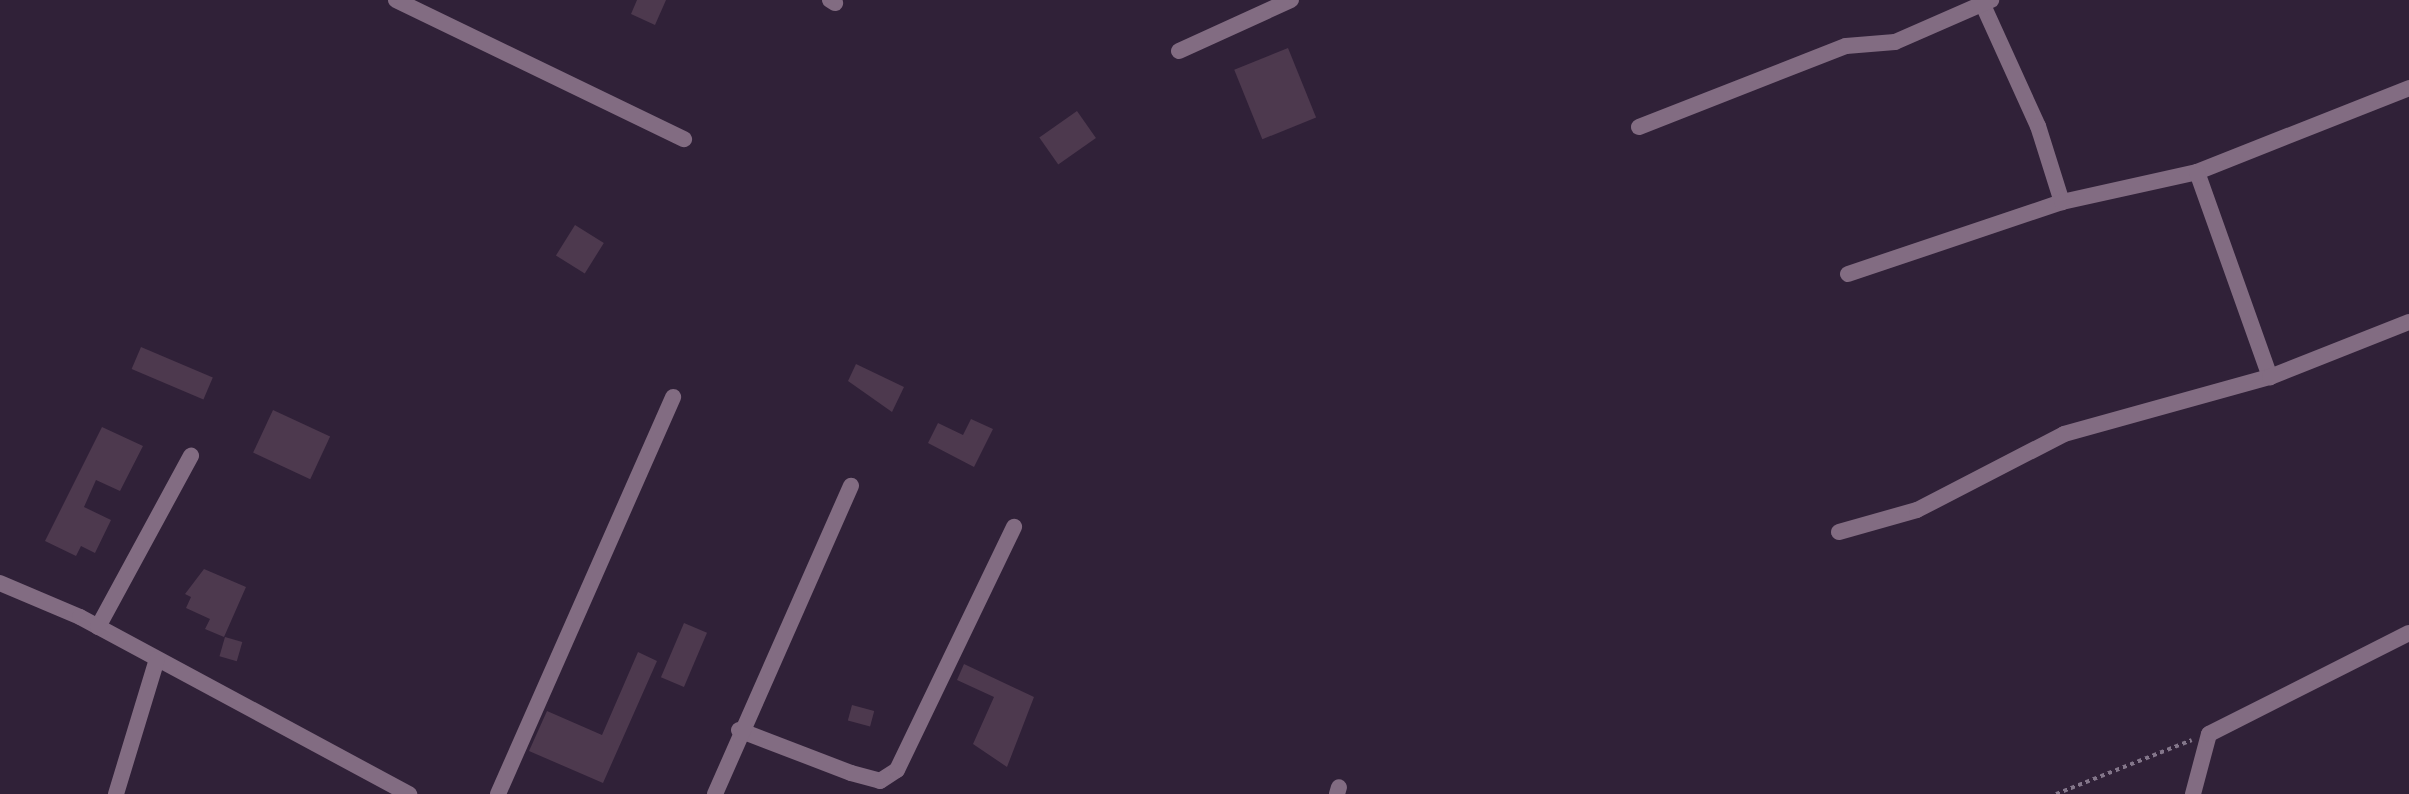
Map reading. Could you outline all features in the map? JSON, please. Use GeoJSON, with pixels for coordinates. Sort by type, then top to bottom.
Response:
{"type":"FeatureCollection","features":[{"type":"Feature","properties":{"kind":"street"},"geometry":{"type":"LineString","coordinates":[[396,0],[684,139]]}},
{"type":"Feature","properties":{"kind":"street"},"geometry":{"type":"LineString","coordinates":[[1179,51],[1291,0]]}},
{"type":"Feature","properties":{"kind":"street"},"geometry":{"type":"LineString","coordinates":[[1639,127],[1833,50],[1895,42],[1987,3],[2038,126],[2062,202]]}},
{"type":"Feature","properties":{"kind":"street"},"geometry":{"type":"LineString","coordinates":[[1848,274],[2062,202],[2197,172],[2409,88]]}},
{"type":"Feature","properties":{"kind":"street"},"geometry":{"type":"LineString","coordinates":[[2197,172],[2270,377]]}},
{"type":"Feature","properties":{"kind":"street"},"geometry":{"type":"LineString","coordinates":[[1839,532],[1917,510],[2064,434],[2270,377],[2409,322]]}},
{"type":"Feature","properties":{"kind":"street"},"geometry":{"type":"LineString","coordinates":[[498,794],[673,397]]}},
{"type":"Feature","properties":{"kind":"street"},"geometry":{"type":"LineString","coordinates":[[98,627],[191,456]]}},
{"type":"Feature","properties":{"kind":"street"},"geometry":{"type":"LineString","coordinates":[[715,794],[739,730],[851,486]]}},
{"type":"Feature","properties":{"kind":"street"},"geometry":{"type":"LineString","coordinates":[[739,730],[880,781],[897,770],[1014,527]]}},
{"type":"Feature","properties":{"kind":"street"},"geometry":{"type":"LineString","coordinates":[[0,583],[98,627],[409,794]]}},
{"type":"Feature","properties":{"kind":"street"},"geometry":{"type":"LineString","coordinates":[[2193,794],[2209,734],[2409,633]]}},
{"type":"Feature","properties":{"kind":"street"},"geometry":{"type":"LineString","coordinates":[[116,794],[157,659]]}},
{"type":"Feature","properties":{"kind":"path"},"geometry":{"type":"LineString","coordinates":[[2056,794],[2209,734]]}},
{"type":"Feature","properties":{"kind":"building"},"geometry":{"type":"Polygon","coordinates":[[[637,0],[666,0],[655,25],[631,14],[637,0]]]}},
{"type":"Feature","properties":{"kind":"building"},"geometry":{"type":"Polygon","coordinates":[[[1288,48],[1316,118],[1262,139],[1234,70],[1288,48]]]}},
{"type":"Feature","properties":{"kind":"building"},"geometry":{"type":"Polygon","coordinates":[[[1077,111],[1096,138],[1058,164],[1039,137],[1077,111]]]}},
{"type":"Feature","properties":{"kind":"building"},"geometry":{"type":"Polygon","coordinates":[[[575,225],[604,243],[585,274],[556,256],[575,225]]]}},
{"type":"Feature","properties":{"kind":"building"},"geometry":{"type":"Polygon","coordinates":[[[141,347],[213,377],[203,400],[132,369],[141,347]]]}},
{"type":"Feature","properties":{"kind":"building"},"geometry":{"type":"Polygon","coordinates":[[[856,364],[904,387],[892,412],[848,381],[856,364]]]}},
{"type":"Feature","properties":{"kind":"building"},"geometry":{"type":"Polygon","coordinates":[[[273,410],[330,437],[310,479],[253,453],[273,410]]]}},
{"type":"Feature","properties":{"kind":"building"},"geometry":{"type":"Polygon","coordinates":[[[971,419],[993,429],[974,467],[928,443],[938,423],[963,435],[971,419]]]}},
{"type":"Feature","properties":{"kind":"building"},"geometry":{"type":"Polygon","coordinates":[[[102,427],[143,446],[120,491],[96,480],[84,507],[111,520],[95,553],[81,546],[76,556],[45,541],[102,427]]]}},
{"type":"Feature","properties":{"kind":"building"},"geometry":{"type":"Polygon","coordinates":[[[204,569],[246,587],[224,637],[205,629],[210,619],[186,608],[191,597],[185,594],[204,569]]]}},
{"type":"Feature","properties":{"kind":"building"},"geometry":{"type":"Polygon","coordinates":[[[684,623],[707,633],[684,687],[661,677],[684,623]]]}},
{"type":"Feature","properties":{"kind":"building"},"geometry":{"type":"Polygon","coordinates":[[[225,637],[242,642],[237,661],[219,656],[225,637]]]}},
{"type":"Feature","properties":{"kind":"building"},"geometry":{"type":"Polygon","coordinates":[[[638,652],[657,661],[603,783],[529,751],[547,711],[602,735],[638,652]]]}},
{"type":"Feature","properties":{"kind":"building"},"geometry":{"type":"Polygon","coordinates":[[[964,664],[1034,697],[1007,767],[973,744],[994,697],[957,680],[964,664]]]}},
{"type":"Feature","properties":{"kind":"building"},"geometry":{"type":"Polygon","coordinates":[[[852,705],[874,711],[870,726],[848,720],[852,705]]]}}]}
